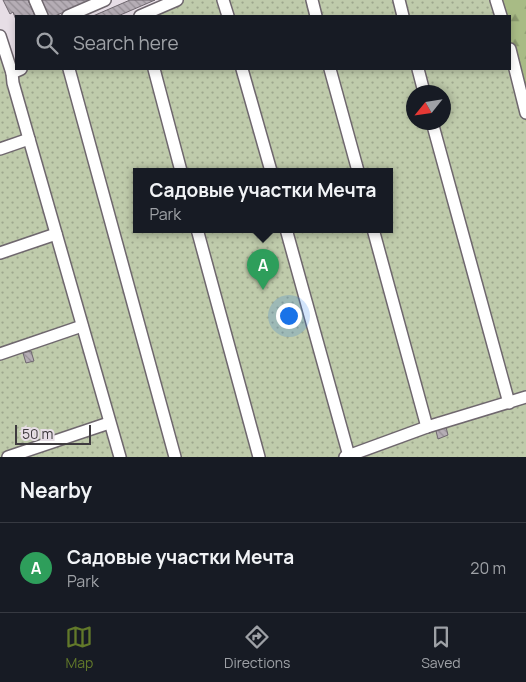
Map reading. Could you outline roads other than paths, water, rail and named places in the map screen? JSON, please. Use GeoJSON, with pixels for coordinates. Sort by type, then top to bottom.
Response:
{"type":"FeatureCollection","features":[{"type":"Feature","properties":{"kind":"lane"},"geometry":{"type":"LineString","coordinates":[[35,0],[42,15]]}},
{"type":"Feature","properties":{"kind":"lane"},"geometry":{"type":"LineString","coordinates":[[70,15],[105,0]]}},
{"type":"Feature","properties":{"kind":"lane"},"geometry":{"type":"LineString","coordinates":[[142,15],[177,0]]}},
{"type":"Feature","properties":{"kind":"lane"},"geometry":{"type":"LineString","coordinates":[[223,0],[228,15]]}},
{"type":"Feature","properties":{"kind":"lane"},"geometry":{"type":"LineString","coordinates":[[312,0],[316,15]]}},
{"type":"Feature","properties":{"kind":"lane"},"geometry":{"type":"LineString","coordinates":[[399,0],[403,15]]}},
{"type":"Feature","properties":{"kind":"lane"},"geometry":{"type":"LineString","coordinates":[[496,0],[501,15]]}},
{"type":"Feature","properties":{"kind":"lane"},"geometry":{"type":"LineString","coordinates":[[0,37],[15,69]]}},
{"type":"Feature","properties":{"kind":"lane"},"geometry":{"type":"LineString","coordinates":[[511,53],[526,113]]}},
{"type":"Feature","properties":{"kind":"lane"},"geometry":{"type":"LineString","coordinates":[[69,70],[175,457]]}},
{"type":"Feature","properties":{"kind":"lane"},"geometry":{"type":"LineString","coordinates":[[154,70],[181,168]]}},
{"type":"Feature","properties":{"kind":"lane"},"geometry":{"type":"LineString","coordinates":[[242,70],[270,168]]}},
{"type":"Feature","properties":{"kind":"lane"},"geometry":{"type":"LineString","coordinates":[[330,70],[357,168]]}},
{"type":"Feature","properties":{"kind":"lane"},"geometry":{"type":"LineString","coordinates":[[418,70],[422,85]]}},
{"type":"Feature","properties":{"kind":"lane"},"geometry":{"type":"LineString","coordinates":[[16,71],[13,83],[120,457]]}},
{"type":"Feature","properties":{"kind":"lane"},"geometry":{"type":"LineString","coordinates":[[434,130],[508,403]]}},
{"type":"Feature","properties":{"kind":"lane"},"geometry":{"type":"LineString","coordinates":[[0,149],[29,139]]}},
{"type":"Feature","properties":{"kind":"lane"},"geometry":{"type":"LineString","coordinates":[[198,233],[259,457]]}},
{"type":"Feature","properties":{"kind":"lane"},"geometry":{"type":"LineString","coordinates":[[287,233],[347,456],[427,427],[526,397]]}},
{"type":"Feature","properties":{"kind":"lane"},"geometry":{"type":"LineString","coordinates":[[375,233],[427,427]]}},
{"type":"Feature","properties":{"kind":"lane"},"geometry":{"type":"LineString","coordinates":[[0,253],[56,234]]}},
{"type":"Feature","properties":{"kind":"lane"},"geometry":{"type":"LineString","coordinates":[[0,354],[82,326]]}},
{"type":"Feature","properties":{"kind":"lane"},"geometry":{"type":"LineString","coordinates":[[8,457],[109,423]]}},
{"type":"Feature","properties":{"kind":"place","name":"Садовые участки Мечта"},"geometry":{"type":"Point","coordinates":[263,290]}}]}
